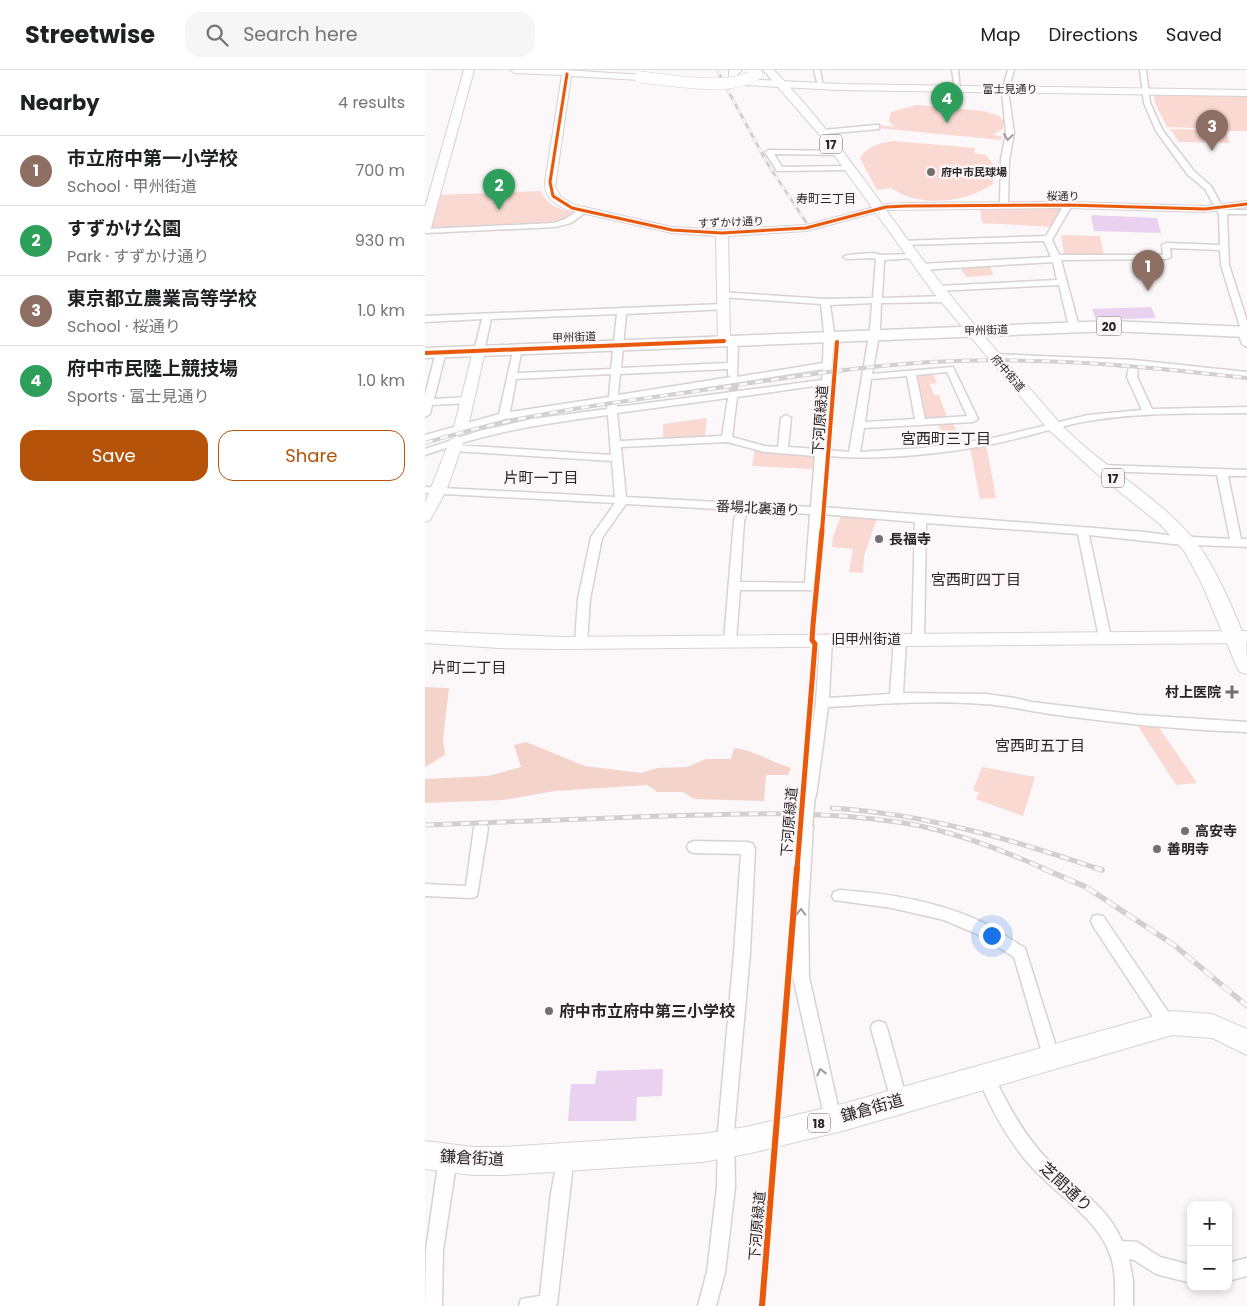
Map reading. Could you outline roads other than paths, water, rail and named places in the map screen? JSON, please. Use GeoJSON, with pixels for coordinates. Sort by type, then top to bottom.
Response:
{"type":"FeatureCollection","features":[{"type":"Feature","properties":{"kind":"highway","name":"甲州街道"},"geometry":{"type":"LineString","coordinates":[[433,353],[1074,327],[1151,326],[1245,329]]}},
{"type":"Feature","properties":{"kind":"main road","name":"府中街道"},"geometry":{"type":"LineString","coordinates":[[768,70],[823,132],[942,294],[1055,426],[1101,468],[1166,520],[1186,541],[1202,564],[1241,637],[1247,667]]}},
{"type":"Feature","properties":{"kind":"main road","name":"鎌倉街道"},"geometry":{"type":"LineString","coordinates":[[436,1156],[473,1161],[496,1161],[703,1148],[727,1144],[833,1120],[1167,1024],[1187,1022],[1214,1026],[1247,1043]]}},
{"type":"Feature","properties":{"kind":"street"},"geometry":{"type":"LineString","coordinates":[[425,228],[469,70]]}},
{"type":"Feature","properties":{"kind":"street"},"geometry":{"type":"LineString","coordinates":[[515,70],[741,82],[757,76],[753,70]]}},
{"type":"Feature","properties":{"kind":"street","name":"富士見通り"},"geometry":{"type":"LineString","coordinates":[[737,70],[732,72],[732,76],[739,81],[821,86],[1247,93]]}},
{"type":"Feature","properties":{"kind":"street"},"geometry":{"type":"LineString","coordinates":[[817,70],[821,86]]}},
{"type":"Feature","properties":{"kind":"street"},"geometry":{"type":"LineString","coordinates":[[955,70],[958,89]]}},
{"type":"Feature","properties":{"kind":"street"},"geometry":{"type":"LineString","coordinates":[[1004,205],[1005,160],[1009,134],[1006,89],[1011,70]]}},
{"type":"Feature","properties":{"kind":"street"},"geometry":{"type":"LineString","coordinates":[[1143,70],[1147,103],[1160,130],[1191,173],[1208,188],[1219,210],[1227,269],[1245,329]]}},
{"type":"Feature","properties":{"kind":"street","name":"すずかけ通り"},"geometry":{"type":"LineString","coordinates":[[567,74],[549,188],[554,197],[568,206],[683,232],[722,233],[806,228],[878,209]]}},
{"type":"Feature","properties":{"kind":"street"},"geometry":{"type":"LineString","coordinates":[[823,132],[876,127]]}},
{"type":"Feature","properties":{"kind":"street"},"geometry":{"type":"LineString","coordinates":[[838,153],[769,152],[780,169],[848,168]]}},
{"type":"Feature","properties":{"kind":"street","name":"桜通り"},"geometry":{"type":"LineString","coordinates":[[878,209],[913,205],[1068,205],[1219,210],[1247,204]]}},
{"type":"Feature","properties":{"kind":"street"},"geometry":{"type":"LineString","coordinates":[[1068,205],[1049,238],[1074,327]]}},
{"type":"Feature","properties":{"kind":"street"},"geometry":{"type":"LineString","coordinates":[[425,231],[555,225],[569,221],[585,210]]}},
{"type":"Feature","properties":{"kind":"street"},"geometry":{"type":"LineString","coordinates":[[1219,210],[1247,212]]}},
{"type":"Feature","properties":{"kind":"street","name":"すずかけ通り"},"geometry":{"type":"LineString","coordinates":[[722,233],[723,307],[728,341]]}},
{"type":"Feature","properties":{"kind":"street"},"geometry":{"type":"LineString","coordinates":[[903,242],[1049,238]]}},
{"type":"Feature","properties":{"kind":"street"},"geometry":{"type":"LineString","coordinates":[[847,257],[873,255],[880,258],[917,261],[1167,257],[1166,245],[1223,248]]}},
{"type":"Feature","properties":{"kind":"street"},"geometry":{"type":"LineString","coordinates":[[853,455],[874,335],[875,301],[880,258]]}},
{"type":"Feature","properties":{"kind":"street"},"geometry":{"type":"LineString","coordinates":[[723,294],[825,302],[875,301],[1062,282]]}},
{"type":"Feature","properties":{"kind":"street"},"geometry":{"type":"LineString","coordinates":[[736,586],[809,588],[828,365],[829,337],[825,302]]}},
{"type":"Feature","properties":{"kind":"street"},"geometry":{"type":"LineString","coordinates":[[425,319],[723,307]]}},
{"type":"Feature","properties":{"kind":"street"},"geometry":{"type":"LineString","coordinates":[[581,642],[584,599],[597,537],[621,506],[612,405],[622,311]]}},
{"type":"Feature","properties":{"kind":"street"},"geometry":{"type":"LineString","coordinates":[[425,516],[432,491],[458,438],[487,317]]}},
{"type":"Feature","properties":{"kind":"street"},"geometry":{"type":"LineString","coordinates":[[728,341],[733,366],[733,380]]}},
{"type":"Feature","properties":{"kind":"street"},"geometry":{"type":"LineString","coordinates":[[504,416],[517,349]]}},
{"type":"Feature","properties":{"kind":"street"},"geometry":{"type":"LineString","coordinates":[[425,414],[433,353]]}},
{"type":"Feature","properties":{"kind":"street"},"geometry":{"type":"LineString","coordinates":[[995,358],[1134,363],[1247,376]]}},
{"type":"Feature","properties":{"kind":"street"},"geometry":{"type":"LineString","coordinates":[[1134,363],[1132,377],[1148,412]]}},
{"type":"Feature","properties":{"kind":"street"},"geometry":{"type":"LineString","coordinates":[[458,438],[733,380],[828,365]]}},
{"type":"Feature","properties":{"kind":"street"},"geometry":{"type":"LineString","coordinates":[[512,376],[733,366]]}},
{"type":"Feature","properties":{"kind":"street"},"geometry":{"type":"LineString","coordinates":[[858,425],[973,420],[950,369],[866,377]]}},
{"type":"Feature","properties":{"kind":"street"},"geometry":{"type":"LineString","coordinates":[[911,372],[921,422]]}},
{"type":"Feature","properties":{"kind":"street"},"geometry":{"type":"LineString","coordinates":[[425,452],[504,416],[733,394],[827,382]]}},
{"type":"Feature","properties":{"kind":"street"},"geometry":{"type":"LineString","coordinates":[[727,439],[733,394]]}},
{"type":"Feature","properties":{"kind":"street"},"geometry":{"type":"LineString","coordinates":[[427,402],[467,400]]}},
{"type":"Feature","properties":{"kind":"street"},"geometry":{"type":"LineString","coordinates":[[614,444],[727,439],[765,449],[853,455],[989,442],[1088,418],[1148,412],[1247,410]]}},
{"type":"Feature","properties":{"kind":"street"},"geometry":{"type":"LineString","coordinates":[[783,450],[786,418]]}},
{"type":"Feature","properties":{"kind":"street"},"geometry":{"type":"LineString","coordinates":[[425,438],[458,438],[616,458]]}},
{"type":"Feature","properties":{"kind":"street"},"geometry":{"type":"LineString","coordinates":[[1101,468],[1247,473]]}},
{"type":"Feature","properties":{"kind":"street"},"geometry":{"type":"LineString","coordinates":[[1222,472],[1242,543]]}},
{"type":"Feature","properties":{"kind":"street","name":"番場北裏通り"},"geometry":{"type":"LineString","coordinates":[[432,491],[815,511],[1186,541],[1242,543]]}},
{"type":"Feature","properties":{"kind":"street"},"geometry":{"type":"LineString","coordinates":[[730,640],[736,586],[739,521],[743,508]]}},
{"type":"Feature","properties":{"kind":"street"},"geometry":{"type":"LineString","coordinates":[[918,639],[921,519]]}},
{"type":"Feature","properties":{"kind":"street"},"geometry":{"type":"LineString","coordinates":[[1083,532],[1105,638]]}},
{"type":"Feature","properties":{"kind":"street","name":"旧甲州街道"},"geometry":{"type":"LineString","coordinates":[[425,637],[499,642],[1241,637]]}},
{"type":"Feature","properties":{"kind":"street"},"geometry":{"type":"LineString","coordinates":[[896,699],[900,639]]}},
{"type":"Feature","properties":{"kind":"street"},"geometry":{"type":"LineString","coordinates":[[826,640],[822,702],[806,826],[801,910],[801,977],[833,1120]]}},
{"type":"Feature","properties":{"kind":"street"},"geometry":{"type":"LineString","coordinates":[[822,702],[926,696],[962,697],[1020,703],[1031,707],[1156,723],[1190,726],[1247,727]]}},
{"type":"Feature","properties":{"kind":"street"},"geometry":{"type":"LineString","coordinates":[[425,890],[472,892],[481,828]]}},
{"type":"Feature","properties":{"kind":"street"},"geometry":{"type":"LineString","coordinates":[[693,847],[748,848],[727,1144],[727,1180],[716,1272],[707,1306]]}},
{"type":"Feature","properties":{"kind":"street"},"geometry":{"type":"LineString","coordinates":[[839,896],[887,899],[955,918],[978,928],[1020,953],[1051,1056]]}},
{"type":"Feature","properties":{"kind":"street"},"geometry":{"type":"LineString","coordinates":[[1098,921],[1116,955],[1167,1024]]}},
{"type":"Feature","properties":{"kind":"street"},"geometry":{"type":"LineString","coordinates":[[879,1028],[899,1100]]}},
{"type":"Feature","properties":{"kind":"street","name":"芝間通り"},"geometry":{"type":"LineString","coordinates":[[985,1075],[991,1090],[1026,1145],[1043,1167],[1099,1217],[1117,1249],[1123,1276],[1124,1306]]}},
{"type":"Feature","properties":{"kind":"street"},"geometry":{"type":"LineString","coordinates":[[433,1306],[432,1266],[435,1231],[436,1156]]}},
{"type":"Feature","properties":{"kind":"street"},"geometry":{"type":"LineString","coordinates":[[528,1306],[547,1304],[554,1255],[558,1195],[565,1156]]}},
{"type":"Feature","properties":{"kind":"street"},"geometry":{"type":"LineString","coordinates":[[1117,1249],[1137,1251],[1156,1265],[1187,1273]]}},
{"type":"Feature","properties":{"kind":"street"},"geometry":{"type":"LineString","coordinates":[[1232,1271],[1247,1268]]}},
{"type":"Feature","properties":{"kind":"tunnel"},"geometry":{"type":"LineString","coordinates":[[733,394],[734,380]]}},
{"type":"Feature","properties":{"kind":"railway"},"geometry":{"type":"LineString","coordinates":[[717,70],[767,163],[806,222]]}},
{"type":"Feature","properties":{"kind":"railway"},"geometry":{"type":"LineString","coordinates":[[425,443],[491,425],[590,406],[811,374],[901,364],[970,360],[1049,361],[1129,366],[1247,378]]}},
{"type":"Feature","properties":{"kind":"railway"},"geometry":{"type":"LineString","coordinates":[[832,808],[867,811],[934,822],[1000,838],[1099,869]]}},
{"type":"Feature","properties":{"kind":"railway"},"geometry":{"type":"LineString","coordinates":[[425,825],[722,814],[810,814],[868,818],[916,825],[954,834],[1045,869]]}},
{"type":"Feature","properties":{"kind":"railway"},"geometry":{"type":"LineString","coordinates":[[1042,868],[1086,887],[1174,945],[1247,1006]]}},
{"type":"Feature","properties":{"kind":"railway"},"geometry":{"type":"LineString","coordinates":[[1095,868],[1102,870]]}},
{"type":"Feature","properties":{"kind":"place","name":"府中市民陸上競技場"},"geometry":{"type":"Point","coordinates":[947,123]}},
{"type":"Feature","properties":{"kind":"place","name":"東京都立農業高等学校"},"geometry":{"type":"Point","coordinates":[1212,151]}},
{"type":"Feature","properties":{"kind":"place","name":"府中市民球場"},"geometry":{"type":"Point","coordinates":[931,172]}},
{"type":"Feature","properties":{"kind":"place","name":"すずかけ公園"},"geometry":{"type":"Point","coordinates":[499,210]}},
{"type":"Feature","properties":{"kind":"place","name":"市立府中第一小学校"},"geometry":{"type":"Point","coordinates":[1148,291]}},
{"type":"Feature","properties":{"kind":"place","name":"長福寺"},"geometry":{"type":"Point","coordinates":[879,539]}},
{"type":"Feature","properties":{"kind":"place","name":"村上医院"},"geometry":{"type":"Point","coordinates":[1232,692]}},
{"type":"Feature","properties":{"kind":"place","name":"高安寺"},"geometry":{"type":"Point","coordinates":[1185,831]}},
{"type":"Feature","properties":{"kind":"place","name":"善明寺"},"geometry":{"type":"Point","coordinates":[1157,849]}},
{"type":"Feature","properties":{"kind":"place","name":"府中市立府中第三小学校"},"geometry":{"type":"Point","coordinates":[549,1011]}},
{"type":"Feature","properties":{"kind":"district","name":"寿町三丁目"},"geometry":{"type":"Point","coordinates":[826,198]}},
{"type":"Feature","properties":{"kind":"district","name":"宮西町三丁目"},"geometry":{"type":"Point","coordinates":[946,438]}},
{"type":"Feature","properties":{"kind":"district","name":"片町一丁目"},"geometry":{"type":"Point","coordinates":[541,477]}},
{"type":"Feature","properties":{"kind":"district","name":"宮西町四丁目"},"geometry":{"type":"Point","coordinates":[976,579]}},
{"type":"Feature","properties":{"kind":"district","name":"片町二丁目"},"geometry":{"type":"Point","coordinates":[469,667]}},
{"type":"Feature","properties":{"kind":"district","name":"宮西町五丁目"},"geometry":{"type":"Point","coordinates":[1040,745]}}]}
